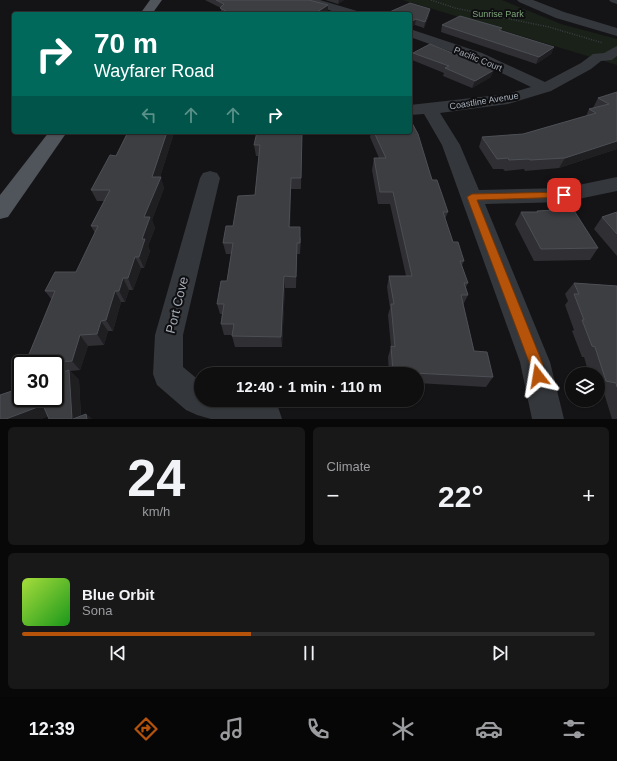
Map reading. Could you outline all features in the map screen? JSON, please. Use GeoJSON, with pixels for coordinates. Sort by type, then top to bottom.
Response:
{"type":"FeatureCollection","features":[{"type":"Feature","properties":{"kind":"main road"},"geometry":{"type":"LineString","coordinates":[[147,12],[156,0]]}},
{"type":"Feature","properties":{"kind":"main road"},"geometry":{"type":"LineString","coordinates":[[0,211],[57,134]]}},
{"type":"Feature","properties":{"kind":"street"},"geometry":{"type":"LineString","coordinates":[[303,0],[323,4],[347,12]]}},
{"type":"Feature","properties":{"kind":"street"},"geometry":{"type":"LineString","coordinates":[[523,0],[560,15],[617,32]]}},
{"type":"Feature","properties":{"kind":"street","name":"Pacific Court"},"geometry":{"type":"LineString","coordinates":[[416,36],[477,56],[545,88]]}},
{"type":"Feature","properties":{"kind":"street","name":"Coastline Avenue"},"geometry":{"type":"LineString","coordinates":[[420,110],[508,99],[545,88],[586,66],[609,47]]}},
{"type":"Feature","properties":{"kind":"street"},"geometry":{"type":"LineString","coordinates":[[420,110],[451,145],[536,362],[548,419]]}},
{"type":"Feature","properties":{"kind":"street","name":"Port Cove"},"geometry":{"type":"LineString","coordinates":[[210,178],[168,335],[168,374],[197,399],[266,419]]}},
{"type":"Feature","properties":{"kind":"street"},"geometry":{"type":"LineString","coordinates":[[472,197],[564,195],[617,184]]}},
{"type":"Feature","properties":{"kind":"path"},"geometry":{"type":"LineString","coordinates":[[431,0],[455,8],[549,27],[609,47]]}},
{"type":"Feature","properties":{"kind":"green space","name":"Sunrise Park"},"geometry":{"type":"Polygon","coordinates":[[[403,0],[502,0],[561,24],[617,39],[617,65],[403,0]]]}},
{"type":"Feature","properties":{"kind":"building"},"geometry":{"type":"Polygon","coordinates":[[[216,0],[309,0],[328,5],[317,12],[227,12],[220,8],[224,4],[216,0]]]}},
{"type":"Feature","properties":{"kind":"building"},"geometry":{"type":"Polygon","coordinates":[[[410,3],[430,9],[425,22],[416,19],[412,21],[412,12],[390,12],[410,3]]]}},
{"type":"Feature","properties":{"kind":"building"},"geometry":{"type":"Polygon","coordinates":[[[460,16],[502,28],[499,30],[554,47],[539,57],[442,25],[460,16]]]}},
{"type":"Feature","properties":{"kind":"building"},"geometry":{"type":"Polygon","coordinates":[[[430,44],[494,70],[475,81],[445,68],[449,66],[413,53],[430,44]]]}},
{"type":"Feature","properties":{"kind":"building"},"geometry":{"type":"Polygon","coordinates":[[[617,92],[617,141],[565,158],[509,160],[508,158],[497,159],[482,137],[523,134],[596,113],[589,109],[609,104],[598,98],[617,92]]]}},
{"type":"Feature","properties":{"kind":"building"},"geometry":{"type":"Polygon","coordinates":[[[412,123],[418,134],[432,180],[437,180],[448,212],[443,212],[453,242],[458,242],[464,261],[460,261],[468,283],[464,283],[468,295],[461,295],[474,351],[487,352],[493,377],[424,374],[424,367],[393,367],[391,346],[395,347],[391,304],[394,304],[389,276],[412,276],[393,192],[380,192],[374,158],[386,158],[375,134],[412,134],[412,123]]]}},
{"type":"Feature","properties":{"kind":"building"},"geometry":{"type":"Polygon","coordinates":[[[127,134],[166,134],[152,177],[161,177],[144,217],[150,217],[142,239],[145,239],[139,257],[135,257],[128,278],[123,278],[119,291],[115,291],[106,320],[101,321],[97,334],[80,335],[72,361],[64,362],[64,355],[29,355],[55,291],[45,291],[55,272],[76,272],[98,226],[91,226],[110,190],[91,190],[110,155],[116,156],[127,134]]]}},
{"type":"Feature","properties":{"kind":"building"},"geometry":{"type":"Polygon","coordinates":[[[257,134],[302,134],[301,178],[291,178],[289,227],[300,227],[300,243],[297,243],[296,277],[284,276],[281,337],[232,336],[234,324],[221,324],[224,304],[217,304],[221,281],[227,281],[233,243],[223,243],[226,226],[233,226],[238,196],[255,195],[260,145],[254,145],[257,134]]]}},
{"type":"Feature","properties":{"kind":"building"},"geometry":{"type":"Polygon","coordinates":[[[573,209],[598,248],[541,249],[521,212],[538,212],[537,211],[573,209]]]}},
{"type":"Feature","properties":{"kind":"building"},"geometry":{"type":"Polygon","coordinates":[[[617,212],[617,234],[602,217],[617,212]]]}},
{"type":"Feature","properties":{"kind":"building"},"geometry":{"type":"Polygon","coordinates":[[[574,283],[617,286],[617,387],[616,383],[606,381],[605,367],[601,367],[595,347],[592,346],[574,294],[579,294],[574,283]]]}},
{"type":"Feature","properties":{"kind":"building"},"geometry":{"type":"Polygon","coordinates":[[[69,370],[72,419],[49,419],[44,407],[64,407],[64,372],[69,370]]]}},
{"type":"Feature","properties":{"kind":"building"},"geometry":{"type":"Polygon","coordinates":[[[12,391],[12,407],[38,407],[6,419],[0,419],[0,395],[12,391]]]}},
{"type":"Feature","properties":{"kind":"building"},"geometry":{"type":"Polygon","coordinates":[[[86,414],[87,419],[73,419],[86,414]]]}},
{"type":"Feature","properties":{"kind":"route"},"geometry":{"type":"LineString","coordinates":[[538,376],[536,362],[472,197],[564,195]]}}]}
